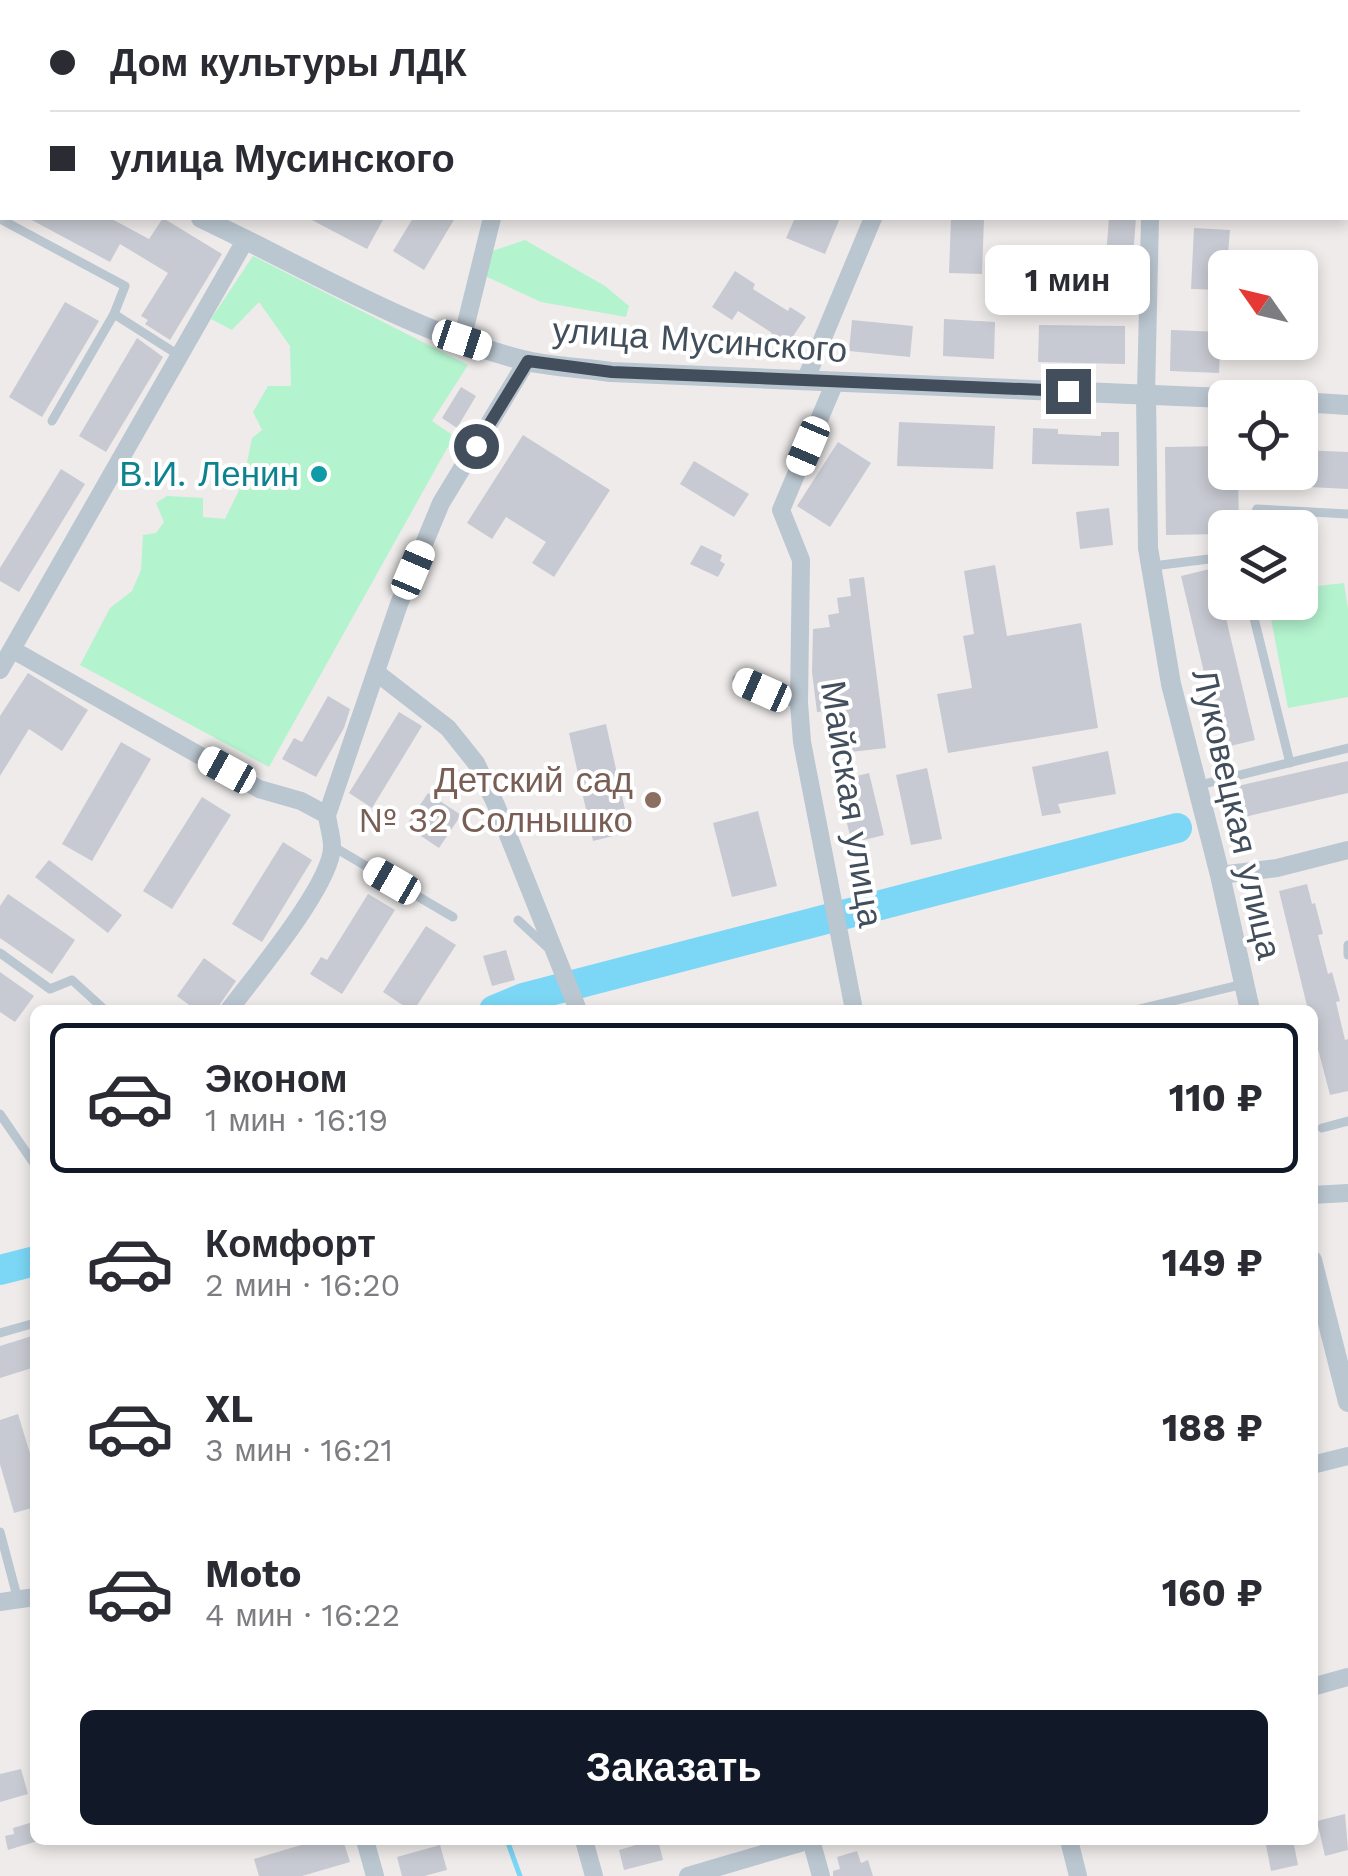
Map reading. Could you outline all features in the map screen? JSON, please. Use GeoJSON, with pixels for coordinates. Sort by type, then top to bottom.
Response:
{"type":"FeatureCollection","features":[{"type":"Feature","properties":{"kind":"street","name":"улица Мусинского"},"geometry":{"type":"LineString","coordinates":[[205,220],[356,295],[462,340],[528,361],[612,372],[1208,397]]}},
{"type":"Feature","properties":{"kind":"street"},"geometry":{"type":"LineString","coordinates":[[462,340],[492,220]]}},
{"type":"Feature","properties":{"kind":"street"},"geometry":{"type":"LineString","coordinates":[[804,381],[872,220]]}},
{"type":"Feature","properties":{"kind":"street"},"geometry":{"type":"LineString","coordinates":[[1146,394],[1150,220]]}},
{"type":"Feature","properties":{"kind":"street"},"geometry":{"type":"LineString","coordinates":[[0,670],[246,239]]}},
{"type":"Feature","properties":{"kind":"street"},"geometry":{"type":"LineString","coordinates":[[232,1005],[318,886],[332,846],[327,815],[399,604],[441,503],[528,361]]}},
{"type":"Feature","properties":{"kind":"street","name":"Майская улица"},"geometry":{"type":"LineString","coordinates":[[835,382],[781,510],[801,560],[802,742],[853,1005]]}},
{"type":"Feature","properties":{"kind":"street","name":"Луковецкая улица"},"geometry":{"type":"LineString","coordinates":[[1146,394],[1151,566],[1171,684],[1249,1005]]}},
{"type":"Feature","properties":{"kind":"street"},"geometry":{"type":"LineString","coordinates":[[1318,403],[1348,405]]}},
{"type":"Feature","properties":{"kind":"street"},"geometry":{"type":"LineString","coordinates":[[13,650],[260,788],[327,815]]}},
{"type":"Feature","properties":{"kind":"street"},"geometry":{"type":"LineString","coordinates":[[376,673],[448,728],[476,763],[576,1005]]}},
{"type":"Feature","properties":{"kind":"street"},"geometry":{"type":"LineString","coordinates":[[1220,876],[1277,868],[1348,850]]}},
{"type":"Feature","properties":{"kind":"street"},"geometry":{"type":"LineString","coordinates":[[1318,1194],[1348,1192]]}},
{"type":"Feature","properties":{"kind":"street"},"geometry":{"type":"LineString","coordinates":[[1318,1284],[1348,1402]]}},
{"type":"Feature","properties":{"kind":"street"},"geometry":{"type":"LineString","coordinates":[[1318,1464],[1348,1456]]}},
{"type":"Feature","properties":{"kind":"street"},"geometry":{"type":"LineString","coordinates":[[1318,1684],[1348,1676]]}},
{"type":"Feature","properties":{"kind":"street"},"geometry":{"type":"LineString","coordinates":[[366,1845],[375,1876]]}},
{"type":"Feature","properties":{"kind":"street"},"geometry":{"type":"LineString","coordinates":[[585,1845],[594,1876]]}},
{"type":"Feature","properties":{"kind":"street"},"geometry":{"type":"LineString","coordinates":[[688,1876],[793,1845]]}},
{"type":"Feature","properties":{"kind":"street"},"geometry":{"type":"LineString","coordinates":[[812,1845],[821,1876]]}},
{"type":"Feature","properties":{"kind":"street"},"geometry":{"type":"LineString","coordinates":[[1070,1845],[1078,1876]]}},
{"type":"Feature","properties":{"kind":"lane"},"geometry":{"type":"LineString","coordinates":[[2,220],[124,286],[114,314],[52,421]]}},
{"type":"Feature","properties":{"kind":"lane"},"geometry":{"type":"LineString","coordinates":[[114,314],[180,356]]}},
{"type":"Feature","properties":{"kind":"lane"},"geometry":{"type":"LineString","coordinates":[[1318,512],[1348,514]]}},
{"type":"Feature","properties":{"kind":"lane"},"geometry":{"type":"LineString","coordinates":[[1151,566],[1208,559]]}},
{"type":"Feature","properties":{"kind":"lane"},"geometry":{"type":"LineString","coordinates":[[1254,620],[1290,763]]}},
{"type":"Feature","properties":{"kind":"lane"},"geometry":{"type":"LineString","coordinates":[[737,679],[799,703]]}},
{"type":"Feature","properties":{"kind":"lane"},"geometry":{"type":"LineString","coordinates":[[1197,786],[1348,748]]}},
{"type":"Feature","properties":{"kind":"lane"},"geometry":{"type":"LineString","coordinates":[[332,846],[453,917]]}},
{"type":"Feature","properties":{"kind":"lane"},"geometry":{"type":"LineString","coordinates":[[518,920],[556,955]]}},
{"type":"Feature","properties":{"kind":"lane"},"geometry":{"type":"LineString","coordinates":[[1348,945],[1348,956]]}},
{"type":"Feature","properties":{"kind":"lane"},"geometry":{"type":"LineString","coordinates":[[0,953],[50,989],[72,980],[100,1005]]}},
{"type":"Feature","properties":{"kind":"lane"},"geometry":{"type":"LineString","coordinates":[[1156,1005],[1243,984]]}},
{"type":"Feature","properties":{"kind":"lane"},"geometry":{"type":"LineString","coordinates":[[0,1114],[30,1158]]}},
{"type":"Feature","properties":{"kind":"lane"},"geometry":{"type":"LineString","coordinates":[[1322,1128],[1348,1121]]}},
{"type":"Feature","properties":{"kind":"lane"},"geometry":{"type":"LineString","coordinates":[[0,1333],[30,1324]]}},
{"type":"Feature","properties":{"kind":"lane"},"geometry":{"type":"LineString","coordinates":[[0,1532],[18,1599]]}},
{"type":"Feature","properties":{"kind":"green space"},"geometry":{"type":"Polygon","coordinates":[[[525,240],[605,286],[629,306],[626,317],[541,302],[483,275],[489,252],[525,240]]]}},
{"type":"Feature","properties":{"kind":"green space"},"geometry":{"type":"Polygon","coordinates":[[[253,256],[468,365],[432,421],[454,436],[269,767],[80,665],[110,608],[132,591],[141,570],[143,535],[156,533],[164,522],[156,503],[167,496],[203,498],[203,517],[225,519],[243,482],[252,438],[262,430],[253,412],[268,386],[291,386],[290,346],[259,302],[232,330],[211,319],[253,256]]]}},
{"type":"Feature","properties":{"kind":"green space"},"geometry":{"type":"Polygon","coordinates":[[[1344,583],[1348,609],[1348,697],[1288,708],[1271,620],[1318,620],[1318,586],[1344,583]]]}},
{"type":"Feature","properties":{"kind":"building"},"geometry":{"type":"Polygon","coordinates":[[[32,220],[114,220],[149,239],[162,220],[166,220],[222,254],[170,340],[145,324],[148,320],[141,316],[168,273],[120,244],[110,262],[32,220]]]}},
{"type":"Feature","properties":{"kind":"building"},"geometry":{"type":"Polygon","coordinates":[[[312,220],[383,220],[367,249],[312,220]]]}},
{"type":"Feature","properties":{"kind":"building"},"geometry":{"type":"Polygon","coordinates":[[[412,220],[454,220],[424,270],[393,251],[412,220]]]}},
{"type":"Feature","properties":{"kind":"building"},"geometry":{"type":"Polygon","coordinates":[[[794,220],[839,220],[825,254],[786,238],[794,220]]]}},
{"type":"Feature","properties":{"kind":"building"},"geometry":{"type":"Polygon","coordinates":[[[951,220],[984,220],[982,274],[949,273],[951,220]]]}},
{"type":"Feature","properties":{"kind":"building"},"geometry":{"type":"Polygon","coordinates":[[[1109,220],[1136,220],[1130,297],[1103,295],[1109,220]]]}},
{"type":"Feature","properties":{"kind":"building"},"geometry":{"type":"Polygon","coordinates":[[[1194,228],[1230,230],[1228,250],[1208,250],[1208,290],[1191,289],[1194,228]]]}},
{"type":"Feature","properties":{"kind":"building"},"geometry":{"type":"Polygon","coordinates":[[[735,271],[755,284],[753,289],[788,311],[790,307],[806,317],[783,351],[767,340],[772,333],[738,311],[732,320],[712,307],[735,271]]]}},
{"type":"Feature","properties":{"kind":"building"},"geometry":{"type":"Polygon","coordinates":[[[65,302],[99,321],[42,417],[9,397],[65,302]]]}},
{"type":"Feature","properties":{"kind":"building"},"geometry":{"type":"Polygon","coordinates":[[[944,319],[995,322],[994,359],[943,356],[944,319]]]}},
{"type":"Feature","properties":{"kind":"building"},"geometry":{"type":"Polygon","coordinates":[[[852,320],[913,326],[910,357],[849,351],[852,320]]]}},
{"type":"Feature","properties":{"kind":"building"},"geometry":{"type":"Polygon","coordinates":[[[1039,325],[1125,326],[1125,364],[1038,362],[1039,325]]]}},
{"type":"Feature","properties":{"kind":"building"},"geometry":{"type":"Polygon","coordinates":[[[1171,330],[1208,331],[1208,360],[1220,360],[1219,373],[1170,371],[1171,330]]]}},
{"type":"Feature","properties":{"kind":"building"},"geometry":{"type":"Polygon","coordinates":[[[137,338],[163,357],[106,452],[79,436],[137,338]]]}},
{"type":"Feature","properties":{"kind":"building"},"geometry":{"type":"Polygon","coordinates":[[[461,387],[476,396],[457,428],[442,418],[461,387]]]}},
{"type":"Feature","properties":{"kind":"building"},"geometry":{"type":"Polygon","coordinates":[[[899,422],[995,426],[993,469],[897,466],[899,422]]]}},
{"type":"Feature","properties":{"kind":"building"},"geometry":{"type":"Polygon","coordinates":[[[1033,428],[1058,429],[1058,434],[1101,436],[1101,432],[1119,432],[1119,466],[1032,464],[1033,428]]]}},
{"type":"Feature","properties":{"kind":"building"},"geometry":{"type":"Polygon","coordinates":[[[523,435],[610,490],[554,577],[532,563],[546,542],[506,517],[492,539],[467,523],[523,435]]]}},
{"type":"Feature","properties":{"kind":"building"},"geometry":{"type":"Polygon","coordinates":[[[838,442],[871,463],[830,527],[797,506],[838,442]]]}},
{"type":"Feature","properties":{"kind":"building"},"geometry":{"type":"Polygon","coordinates":[[[1208,446],[1208,490],[1238,490],[1239,510],[1208,510],[1208,534],[1166,535],[1165,447],[1208,446]]]}},
{"type":"Feature","properties":{"kind":"building"},"geometry":{"type":"Polygon","coordinates":[[[1318,451],[1348,452],[1348,489],[1318,487],[1318,451]]]}},
{"type":"Feature","properties":{"kind":"building"},"geometry":{"type":"Polygon","coordinates":[[[694,461],[749,494],[734,517],[680,484],[694,461]]]}},
{"type":"Feature","properties":{"kind":"building"},"geometry":{"type":"Polygon","coordinates":[[[61,469],[85,484],[19,592],[0,581],[0,568],[61,469]]]}},
{"type":"Feature","properties":{"kind":"building"},"geometry":{"type":"Polygon","coordinates":[[[1109,508],[1113,545],[1080,549],[1076,512],[1109,508]]]}},
{"type":"Feature","properties":{"kind":"building"},"geometry":{"type":"Polygon","coordinates":[[[701,545],[722,555],[720,561],[725,564],[718,577],[690,564],[701,545]]]}},
{"type":"Feature","properties":{"kind":"building"},"geometry":{"type":"Polygon","coordinates":[[[995,565],[1007,636],[1081,623],[1098,728],[948,753],[937,694],[972,688],[963,636],[974,634],[964,571],[995,565]]]}},
{"type":"Feature","properties":{"kind":"building"},"geometry":{"type":"Polygon","coordinates":[[[1208,569],[1208,620],[1226,620],[1255,740],[1222,748],[1181,576],[1208,569]]]}},
{"type":"Feature","properties":{"kind":"building"},"geometry":{"type":"Polygon","coordinates":[[[864,577],[886,748],[842,753],[836,710],[817,712],[812,672],[813,629],[830,627],[828,615],[839,613],[837,598],[851,596],[849,579],[864,577]]]}},
{"type":"Feature","properties":{"kind":"building"},"geometry":{"type":"Polygon","coordinates":[[[28,673],[88,710],[62,751],[29,729],[0,776],[0,716],[28,673]]]}},
{"type":"Feature","properties":{"kind":"building"},"geometry":{"type":"Polygon","coordinates":[[[328,696],[350,709],[344,728],[316,777],[282,759],[294,738],[302,742],[328,696]]]}},
{"type":"Feature","properties":{"kind":"building"},"geometry":{"type":"Polygon","coordinates":[[[399,712],[422,726],[372,808],[349,793],[399,712]]]}},
{"type":"Feature","properties":{"kind":"building"},"geometry":{"type":"Polygon","coordinates":[[[606,724],[630,832],[593,841],[569,733],[606,724]]]}},
{"type":"Feature","properties":{"kind":"building"},"geometry":{"type":"Polygon","coordinates":[[[121,742],[151,759],[92,861],[62,844],[121,742]]]}},
{"type":"Feature","properties":{"kind":"building"},"geometry":{"type":"Polygon","coordinates":[[[1108,751],[1116,794],[1058,804],[1061,813],[1042,816],[1032,767],[1108,751]]]}},
{"type":"Feature","properties":{"kind":"building"},"geometry":{"type":"Polygon","coordinates":[[[1348,761],[1348,793],[1240,818],[1233,787],[1348,761]]]}},
{"type":"Feature","properties":{"kind":"building"},"geometry":{"type":"Polygon","coordinates":[[[927,768],[942,839],[911,845],[896,775],[927,768]]]}},
{"type":"Feature","properties":{"kind":"building"},"geometry":{"type":"Polygon","coordinates":[[[869,773],[884,835],[852,843],[836,781],[869,773]]]}},
{"type":"Feature","properties":{"kind":"building"},"geometry":{"type":"Polygon","coordinates":[[[428,793],[461,815],[439,848],[406,826],[428,793]]]}},
{"type":"Feature","properties":{"kind":"building"},"geometry":{"type":"Polygon","coordinates":[[[202,797],[231,815],[172,909],[143,891],[202,797]]]}},
{"type":"Feature","properties":{"kind":"building"},"geometry":{"type":"Polygon","coordinates":[[[758,811],[777,886],[732,897],[713,823],[758,811]]]}},
{"type":"Feature","properties":{"kind":"building"},"geometry":{"type":"Polygon","coordinates":[[[283,842],[312,860],[262,942],[232,924],[283,842]]]}},
{"type":"Feature","properties":{"kind":"building"},"geometry":{"type":"Polygon","coordinates":[[[49,860],[122,915],[108,933],[35,877],[49,860]]]}},
{"type":"Feature","properties":{"kind":"building"},"geometry":{"type":"Polygon","coordinates":[[[1307,884],[1312,904],[1315,903],[1323,934],[1318,935],[1328,974],[1332,972],[1345,1040],[1348,1039],[1348,1091],[1330,1095],[1318,1049],[1318,1005],[1307,1005],[1279,891],[1307,884]]]}},
{"type":"Feature","properties":{"kind":"building"},"geometry":{"type":"Polygon","coordinates":[[[8,894],[75,940],[52,974],[0,938],[0,906],[8,894]]]}},
{"type":"Feature","properties":{"kind":"building"},"geometry":{"type":"Polygon","coordinates":[[[368,894],[395,910],[342,994],[310,974],[321,957],[327,960],[368,894]]]}},
{"type":"Feature","properties":{"kind":"building"},"geometry":{"type":"Polygon","coordinates":[[[426,926],[456,945],[417,1005],[402,1005],[383,992],[426,926]]]}},
{"type":"Feature","properties":{"kind":"building"},"geometry":{"type":"Polygon","coordinates":[[[506,950],[515,980],[492,986],[483,956],[506,950]]]}},
{"type":"Feature","properties":{"kind":"building"},"geometry":{"type":"Polygon","coordinates":[[[204,958],[236,981],[219,1005],[189,1005],[177,996],[204,958]]]}},
{"type":"Feature","properties":{"kind":"building"},"geometry":{"type":"Polygon","coordinates":[[[0,972],[34,996],[15,1022],[0,1012],[0,972]]]}},
{"type":"Feature","properties":{"kind":"building"},"geometry":{"type":"Polygon","coordinates":[[[30,1337],[30,1369],[0,1378],[0,1346],[30,1337]]]}},
{"type":"Feature","properties":{"kind":"building"},"geometry":{"type":"Polygon","coordinates":[[[18,1414],[30,1454],[30,1508],[14,1513],[0,1464],[0,1420],[18,1414]]]}},
{"type":"Feature","properties":{"kind":"building"},"geometry":{"type":"Polygon","coordinates":[[[21,1769],[28,1794],[0,1802],[0,1774],[21,1769]]]}},
{"type":"Feature","properties":{"kind":"building"},"geometry":{"type":"Polygon","coordinates":[[[1345,1814],[1348,1850],[1325,1856],[1318,1821],[1345,1814]]]}},
{"type":"Feature","properties":{"kind":"building"},"geometry":{"type":"Polygon","coordinates":[[[30,1823],[30,1843],[8,1850],[5,1836],[14,1834],[13,1828],[30,1823]]]}},
{"type":"Feature","properties":{"kind":"building"},"geometry":{"type":"Polygon","coordinates":[[[301,1845],[345,1845],[350,1862],[302,1876],[259,1876],[254,1859],[301,1845]]]}},
{"type":"Feature","properties":{"kind":"building"},"geometry":{"type":"Polygon","coordinates":[[[440,1845],[447,1870],[402,1876],[397,1857],[440,1845]]]}},
{"type":"Feature","properties":{"kind":"building"},"geometry":{"type":"Polygon","coordinates":[[[659,1845],[663,1860],[624,1870],[619,1850],[659,1845]]]}},
{"type":"Feature","properties":{"kind":"building"},"geometry":{"type":"Polygon","coordinates":[[[1266,1845],[1294,1845],[1298,1865],[1271,1871],[1266,1845]]]}},
{"type":"Feature","properties":{"kind":"building"},"geometry":{"type":"Polygon","coordinates":[[[857,1851],[861,1863],[868,1860],[873,1876],[833,1876],[833,1871],[840,1869],[837,1857],[857,1851]]]}},
{"type":"Feature","properties":{"kind":"waterway"},"geometry":{"type":"LineString","coordinates":[[506,1005],[1177,828]]}},
{"type":"Feature","properties":{"kind":"waterway"},"geometry":{"type":"LineString","coordinates":[[0,1270],[30,1262]]}},
{"type":"Feature","properties":{"kind":"waterway"},"geometry":{"type":"LineString","coordinates":[[509,1845],[520,1876]]}},
{"type":"Feature","properties":{"kind":"place","name":"В.И. Ленин"},"geometry":{"type":"Point","coordinates":[319,474]}},
{"type":"Feature","properties":{"kind":"place","name":"Детский сад № 32 Солнышко"},"geometry":{"type":"Point","coordinates":[653,800]}},
{"type":"Feature","properties":{"kind":"route"},"geometry":{"type":"LineString","coordinates":[[476,446],[528,361],[612,372],[1068,391]]}}]}
